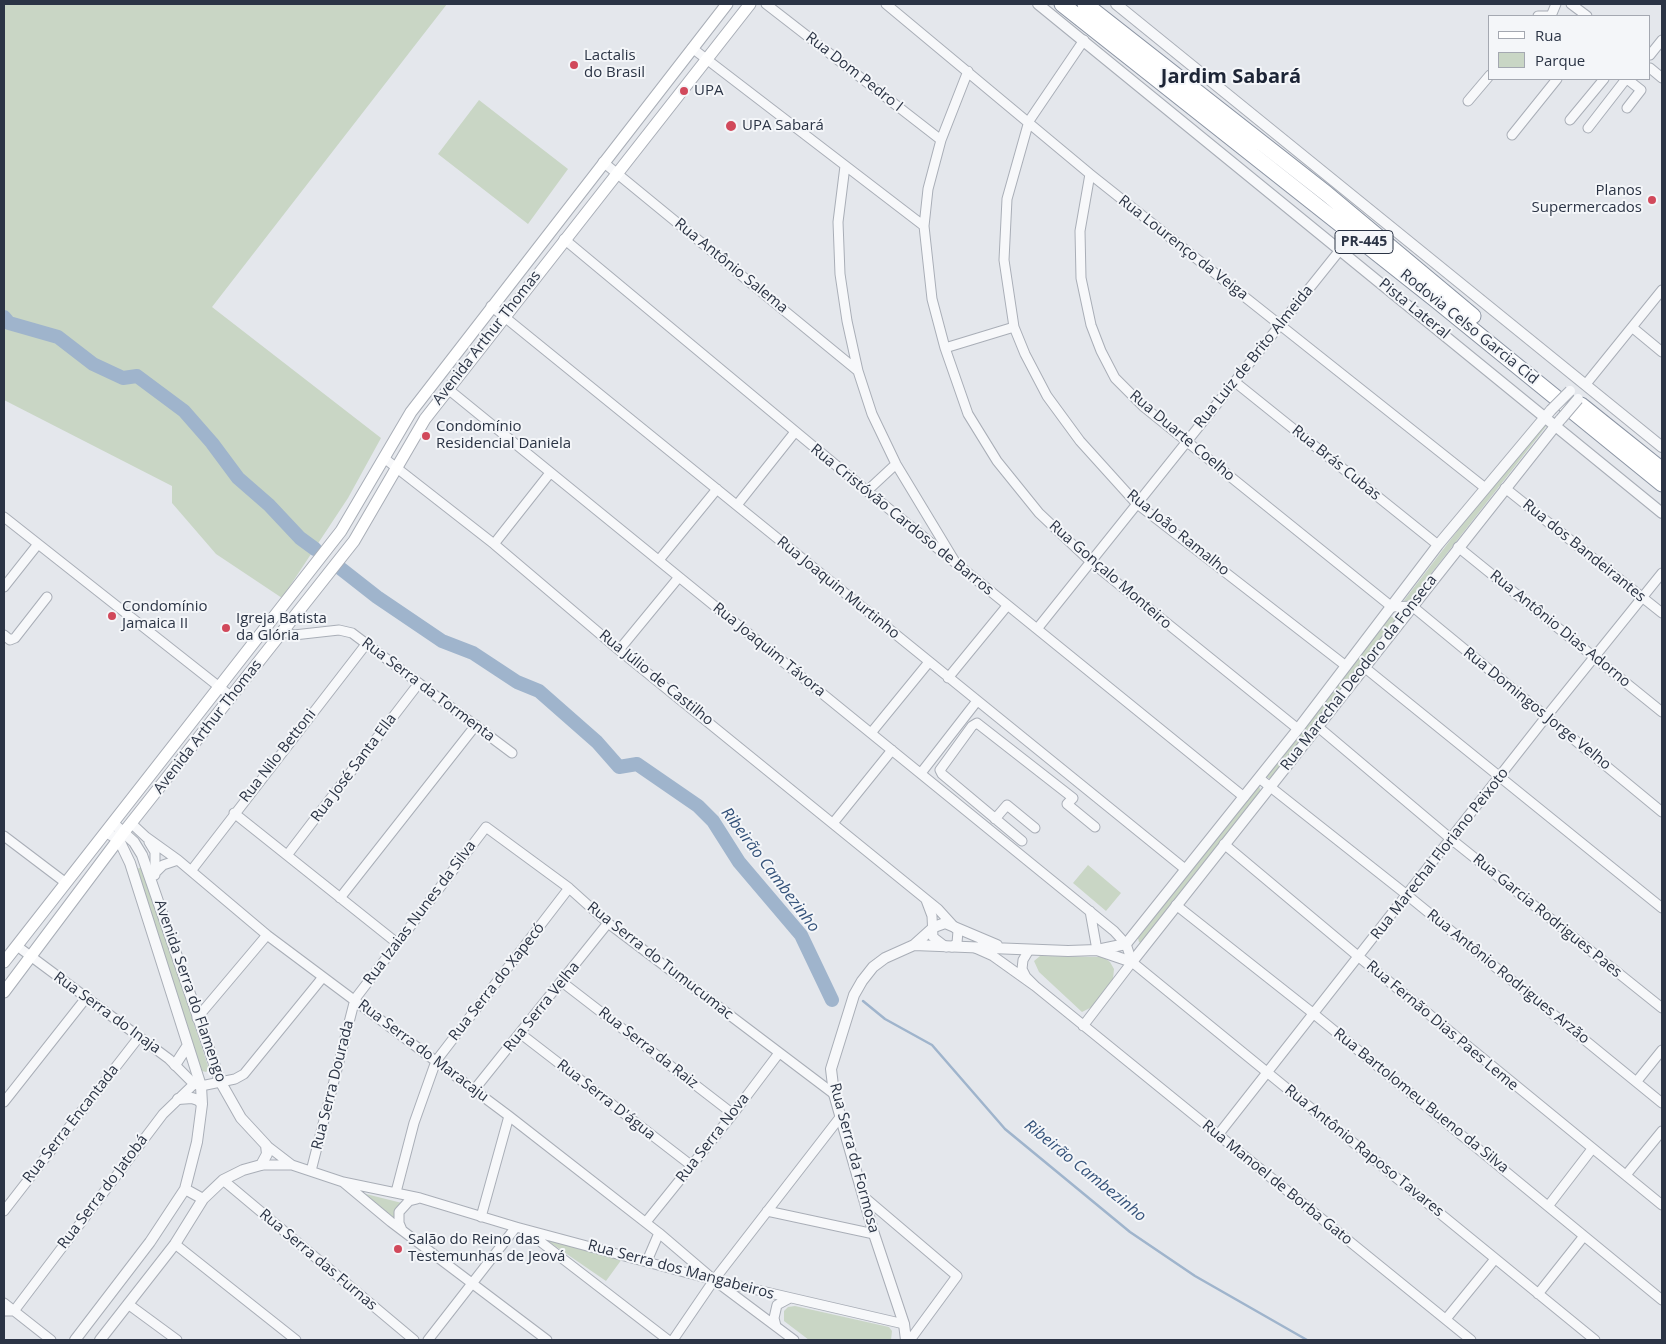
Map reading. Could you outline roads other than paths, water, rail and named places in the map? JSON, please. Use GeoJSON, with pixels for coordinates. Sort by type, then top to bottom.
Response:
{"type":"FeatureCollection","features":[{"type":"Feature","properties":{"kind":"highway"},"geometry":{"type":"LineString","coordinates":[[1050,4],[1088,26]]}},
{"type":"Feature","properties":{"kind":"highway","name":"Rodovia Celso Garcia Cid"},"geometry":{"type":"LineString","coordinates":[[1062,4],[1436,300],[1662,484]]}},
{"type":"Feature","properties":{"kind":"highway","name":"Rodovia Celso Garcia Cid"},"geometry":{"type":"LineString","coordinates":[[1085,4],[1327,194],[1547,378],[1662,470]]}},
{"type":"Feature","properties":{"kind":"highway"},"geometry":{"type":"LineString","coordinates":[[1099,4],[1128,38]]}},
{"type":"Feature","properties":{"kind":"main road","name":"Avenida Arthur Thomas"},"geometry":{"type":"LineString","coordinates":[[4,962],[342,530],[411,412],[491,306],[727,4]]}},
{"type":"Feature","properties":{"kind":"main road","name":"Avenida Arthur Thomas"},"geometry":{"type":"LineString","coordinates":[[4,992],[125,832],[354,541],[425,419],[616,172],[750,4]]}},
{"type":"Feature","properties":{"kind":"street","name":"Rua Dom Pedro I"},"geometry":{"type":"LineString","coordinates":[[766,4],[941,140]]}},
{"type":"Feature","properties":{"kind":"street","name":"Rua Lourenço da Veiga"},"geometry":{"type":"LineString","coordinates":[[886,4],[1029,121],[1090,174],[1484,487]]}},
{"type":"Feature","properties":{"kind":"street","name":"PR-445"},"geometry":{"type":"LineString","coordinates":[[1038,4],[1084,40]]}},
{"type":"Feature","properties":{"kind":"street","name":"PR-445"},"geometry":{"type":"LineString","coordinates":[[1116,4],[1662,447]]}},
{"type":"Feature","properties":{"kind":"street"},"geometry":{"type":"LineString","coordinates":[[1571,4],[1586,15]]}},
{"type":"Feature","properties":{"kind":"street","name":"Pista Lateral"},"geometry":{"type":"LineString","coordinates":[[1084,40],[1340,250],[1548,413],[1662,513]]}},
{"type":"Feature","properties":{"kind":"street","name":"Rua João Ramalho"},"geometry":{"type":"LineString","coordinates":[[1084,40],[1029,121],[1007,199],[1004,260],[1014,327],[1025,354],[1047,396],[1080,441],[1136,502],[1346,666]]}},
{"type":"Feature","properties":{"kind":"street"},"geometry":{"type":"LineString","coordinates":[[1651,54],[1662,40]]}},
{"type":"Feature","properties":{"kind":"street"},"geometry":{"type":"LineString","coordinates":[[692,48],[924,226]]}},
{"type":"Feature","properties":{"kind":"street"},"geometry":{"type":"LineString","coordinates":[[1651,69],[1662,78]]}},
{"type":"Feature","properties":{"kind":"street","name":"Rua Gonçalo Monteiro"},"geometry":{"type":"LineString","coordinates":[[968,71],[941,140],[928,189],[924,226],[932,300],[944,348],[968,414],[997,461],[1039,513],[1090,562],[1298,729]]}},
{"type":"Feature","properties":{"kind":"street"},"geometry":{"type":"LineString","coordinates":[[1468,101],[1488,77]]}},
{"type":"Feature","properties":{"kind":"street"},"geometry":{"type":"LineString","coordinates":[[1512,135],[1556,80]]}},
{"type":"Feature","properties":{"kind":"street"},"geometry":{"type":"LineString","coordinates":[[1570,120],[1603,80]]}},
{"type":"Feature","properties":{"kind":"street"},"geometry":{"type":"LineString","coordinates":[[1588,128],[1626,80]]}},
{"type":"Feature","properties":{"kind":"street"},"geometry":{"type":"LineString","coordinates":[[1627,108],[1641,90],[1628,80]]}},
{"type":"Feature","properties":{"kind":"street","name":"Rua Antônio Salema"},"geometry":{"type":"LineString","coordinates":[[603,162],[858,371]]}},
{"type":"Feature","properties":{"kind":"street"},"geometry":{"type":"LineString","coordinates":[[845,166],[838,222],[840,274],[858,371],[872,414],[896,464],[958,566]]}},
{"type":"Feature","properties":{"kind":"street","name":"Rua Duarte Coelho"},"geometry":{"type":"LineString","coordinates":[[1090,174],[1080,231],[1081,278],[1091,326],[1115,378],[1144,407],[1392,607]]}},
{"type":"Feature","properties":{"kind":"street","name":"Rua Cristóvão Cardoso de Barros"},"geometry":{"type":"LineString","coordinates":[[564,239],[867,492],[1244,796]]}},
{"type":"Feature","properties":{"kind":"street","name":"Rua Luiz de Brito Almeida"},"geometry":{"type":"LineString","coordinates":[[1037,629],[1185,440],[1235,382],[1340,250]]}},
{"type":"Feature","properties":{"kind":"street"},"geometry":{"type":"LineString","coordinates":[[1126,944],[1298,729],[1484,487],[1548,413],[1570,391],[1586,384],[1662,290]]}},
{"type":"Feature","properties":{"kind":"street","name":"Rua Joaquin Murtinho"},"geometry":{"type":"LineString","coordinates":[[491,306],[503,318],[1186,869]]}},
{"type":"Feature","properties":{"kind":"street"},"geometry":{"type":"LineString","coordinates":[[944,348],[1014,327]]}},
{"type":"Feature","properties":{"kind":"street"},"geometry":{"type":"LineString","coordinates":[[1633,328],[1662,352]]}},
{"type":"Feature","properties":{"kind":"street","name":"Rua Brás Cubas"},"geometry":{"type":"LineString","coordinates":[[1235,382],[1438,545]]}},
{"type":"Feature","properties":{"kind":"street","name":"Rua Marechal Deodoro da Fonseca"},"geometry":{"type":"LineString","coordinates":[[1132,962],[1458,547],[1578,399],[1586,384]]}},
{"type":"Feature","properties":{"kind":"street","name":"Rua Joaquim Távora"},"geometry":{"type":"LineString","coordinates":[[448,389],[1090,911],[1126,944],[1132,962]]}},
{"type":"Feature","properties":{"kind":"street"},"geometry":{"type":"LineString","coordinates":[[736,505],[796,432]]}},
{"type":"Feature","properties":{"kind":"street","name":"Rua Júlio de Castilho"},"geometry":{"type":"LineString","coordinates":[[384,458],[494,544],[619,650],[834,822],[954,925]]}},
{"type":"Feature","properties":{"kind":"street"},"geometry":{"type":"LineString","coordinates":[[867,492],[896,464]]}},
{"type":"Feature","properties":{"kind":"street"},"geometry":{"type":"LineString","coordinates":[[494,544],[550,473]]}},
{"type":"Feature","properties":{"kind":"street","name":"Rua dos Bandeirantes"},"geometry":{"type":"LineString","coordinates":[[1505,488],[1662,614]]}},
{"type":"Feature","properties":{"kind":"street"},"geometry":{"type":"LineString","coordinates":[[659,560],[716,489]]}},
{"type":"Feature","properties":{"kind":"street"},"geometry":{"type":"LineString","coordinates":[[4,517],[232,697]]}},
{"type":"Feature","properties":{"kind":"street"},"geometry":{"type":"LineString","coordinates":[[4,586],[38,544]]}},
{"type":"Feature","properties":{"kind":"street","name":"Rua Antônio Dias Adorno"},"geometry":{"type":"LineString","coordinates":[[1458,547],[1662,712]]}},
{"type":"Feature","properties":{"kind":"street","name":"Rua Marechal Floriano Peixoto"},"geometry":{"type":"LineString","coordinates":[[1218,1135],[1546,717],[1596,658],[1662,573]]}},
{"type":"Feature","properties":{"kind":"street"},"geometry":{"type":"LineString","coordinates":[[619,650],[678,577]]}},
{"type":"Feature","properties":{"kind":"street"},"geometry":{"type":"LineString","coordinates":[[4,635],[13,640],[47,597]]}},
{"type":"Feature","properties":{"kind":"street"},"geometry":{"type":"LineString","coordinates":[[948,678],[1007,606]]}},
{"type":"Feature","properties":{"kind":"street"},"geometry":{"type":"LineString","coordinates":[[1392,607],[1412,606]]}},
{"type":"Feature","properties":{"kind":"street","name":"Rua Domingos Jorge Velho"},"geometry":{"type":"LineString","coordinates":[[1412,606],[1662,812]]}},
{"type":"Feature","properties":{"kind":"street","name":"Rua Serra da Tormenta"},"geometry":{"type":"LineString","coordinates":[[284,632],[294,635],[339,630],[352,633],[512,753]]}},
{"type":"Feature","properties":{"kind":"street","name":"Rua Nilo Bettoni"},"geometry":{"type":"LineString","coordinates":[[190,870],[367,643]]}},
{"type":"Feature","properties":{"kind":"street"},"geometry":{"type":"LineString","coordinates":[[871,733],[929,662]]}},
{"type":"Feature","properties":{"kind":"street"},"geometry":{"type":"LineString","coordinates":[[1364,667],[1662,908]]}},
{"type":"Feature","properties":{"kind":"street","name":"Rua José Santa Ella"},"geometry":{"type":"LineString","coordinates":[[288,854],[419,682]]}},
{"type":"Feature","properties":{"kind":"street"},"geometry":{"type":"LineString","coordinates":[[921,773],[977,701]]}},
{"type":"Feature","properties":{"kind":"street"},"geometry":{"type":"LineString","coordinates":[[1022,841],[942,774],[940,770],[972,726],[980,724],[1072,798],[1068,804],[1095,827]]}},
{"type":"Feature","properties":{"kind":"street"},"geometry":{"type":"LineString","coordinates":[[340,898],[476,725]]}},
{"type":"Feature","properties":{"kind":"street","name":"Rua Garcia Rodrigues Paes"},"geometry":{"type":"LineString","coordinates":[[1317,726],[1451,839],[1662,1008]]}},
{"type":"Feature","properties":{"kind":"street"},"geometry":{"type":"LineString","coordinates":[[951,735],[960,742]]}},
{"type":"Feature","properties":{"kind":"street"},"geometry":{"type":"LineString","coordinates":[[834,822],[892,750]]}},
{"type":"Feature","properties":{"kind":"street","name":"Rua Antônio Rodrigues Arzão"},"geometry":{"type":"LineString","coordinates":[[1258,778],[1407,895],[1662,1103]]}},
{"type":"Feature","properties":{"kind":"street"},"geometry":{"type":"LineString","coordinates":[[995,819],[1007,805],[1035,828]]}},
{"type":"Feature","properties":{"kind":"street"},"geometry":{"type":"LineString","coordinates":[[234,813],[288,854],[397,943]]}},
{"type":"Feature","properties":{"kind":"street"},"geometry":{"type":"LineString","coordinates":[[110,827],[125,832]]}},
{"type":"Feature","properties":{"kind":"street","name":"Rua Serra do Tumucumac"},"geometry":{"type":"LineString","coordinates":[[486,827],[569,888],[608,923],[834,1094]]}},
{"type":"Feature","properties":{"kind":"street","name":"Rua Izaias Nunes da Silva"},"geometry":{"type":"LineString","coordinates":[[355,999],[486,827]]}},
{"type":"Feature","properties":{"kind":"street","name":"Rua Serra do Maracaju"},"geometry":{"type":"LineString","coordinates":[[125,832],[146,837],[178,860],[267,935],[509,1116],[646,1222],[714,1280],[794,1340]]}},
{"type":"Feature","properties":{"kind":"street","name":"Avenida Serra do Flamengo"},"geometry":{"type":"LineString","coordinates":[[125,832],[138,848],[153,877],[197,1018],[220,1081],[241,1118],[266,1145],[292,1164]]}},
{"type":"Feature","properties":{"kind":"street","name":"Avenida Serra do Flamengo"},"geometry":{"type":"LineString","coordinates":[[75,1340],[150,1242],[185,1188],[197,1142],[202,1104],[188,1045],[130,863],[125,832]]}},
{"type":"Feature","properties":{"kind":"street"},"geometry":{"type":"LineString","coordinates":[[4,836],[66,883]]}},
{"type":"Feature","properties":{"kind":"street"},"geometry":{"type":"LineString","coordinates":[[146,837],[155,852],[153,877]]}},
{"type":"Feature","properties":{"kind":"street","name":"Rua Fernão Dias Paes Leme"},"geometry":{"type":"LineString","coordinates":[[1224,844],[1662,1205]]}},
{"type":"Feature","properties":{"kind":"street"},"geometry":{"type":"LineString","coordinates":[[153,877],[163,865],[178,860]]}},
{"type":"Feature","properties":{"kind":"street","name":"Rua Serra do Xapecó"},"geometry":{"type":"LineString","coordinates":[[396,1192],[414,1123],[436,1061],[569,888]]}},
{"type":"Feature","properties":{"kind":"street"},"geometry":{"type":"LineString","coordinates":[[926,900],[932,916],[932,929],[936,941],[949,947],[959,937],[954,925],[945,923],[932,929]]}},
{"type":"Feature","properties":{"kind":"street","name":"Rua Bartolomeu Bueno da Silva"},"geometry":{"type":"LineString","coordinates":[[1176,905],[1314,1014],[1549,1205],[1662,1300]]}},
{"type":"Feature","properties":{"kind":"street"},"geometry":{"type":"LineString","coordinates":[[1090,911],[1097,950]]}},
{"type":"Feature","properties":{"kind":"street","name":"Rua Serra Velha"},"geometry":{"type":"LineString","coordinates":[[474,1090],[521,1034],[608,923]]}},
{"type":"Feature","properties":{"kind":"street","name":"Rua Serra da Formosa"},"geometry":{"type":"LineString","coordinates":[[954,925],[981,940],[1008,949]]}},
{"type":"Feature","properties":{"kind":"street","name":"Rua Serra da Formosa"},"geometry":{"type":"LineString","coordinates":[[906,1340],[904,1324],[874,1234],[834,1094],[831,1069],[847,1016],[862,981],[873,967],[885,958],[914,945],[932,929]]}},
{"type":"Feature","properties":{"kind":"street"},"geometry":{"type":"LineString","coordinates":[[197,1018],[267,935]]}},
{"type":"Feature","properties":{"kind":"street","name":"Rua Serra da Formosa"},"geometry":{"type":"LineString","coordinates":[[914,945],[1029,950],[1097,950],[1126,944]]}},
{"type":"Feature","properties":{"kind":"street","name":"Rua Serra do Inaja"},"geometry":{"type":"LineString","coordinates":[[16,946],[139,1037],[198,1085]]}},
{"type":"Feature","properties":{"kind":"street"},"geometry":{"type":"LineString","coordinates":[[975,948],[994,956],[1035,986],[1083,1026],[1132,962]]}},
{"type":"Feature","properties":{"kind":"street"},"geometry":{"type":"LineString","coordinates":[[1029,950],[1022,960],[1022,969],[1026,977],[1035,986]]}},
{"type":"Feature","properties":{"kind":"street","name":"Rua Serra da Formosa"},"geometry":{"type":"LineString","coordinates":[[1097,950],[1132,962]]}},
{"type":"Feature","properties":{"kind":"street","name":"Rua Antônio Raposo Tavares"},"geometry":{"type":"LineString","coordinates":[[1132,962],[1595,1340]]}},
{"type":"Feature","properties":{"kind":"street"},"geometry":{"type":"LineString","coordinates":[[198,1085],[235,1079],[244,1074],[323,977]]}},
{"type":"Feature","properties":{"kind":"street","name":"Rua Serra da Raiz"},"geometry":{"type":"LineString","coordinates":[[562,982],[733,1114]]}},
{"type":"Feature","properties":{"kind":"street"},"geometry":{"type":"LineString","coordinates":[[4,1102],[86,998]]}},
{"type":"Feature","properties":{"kind":"street","name":"Rua Serra Dourada"},"geometry":{"type":"LineString","coordinates":[[311,1171],[355,999]]}},
{"type":"Feature","properties":{"kind":"street","name":"Rua Manoel de Borba Gato"},"geometry":{"type":"LineString","coordinates":[[1083,1026],[1472,1340]]}},
{"type":"Feature","properties":{"kind":"street","name":"Rua Serra D'água"},"geometry":{"type":"LineString","coordinates":[[521,1034],[692,1166]]}},
{"type":"Feature","properties":{"kind":"street","name":"Rua Serra Encantada"},"geometry":{"type":"LineString","coordinates":[[4,1211],[139,1037]]}},
{"type":"Feature","properties":{"kind":"street"},"geometry":{"type":"LineString","coordinates":[[175,1065],[188,1045]]}},
{"type":"Feature","properties":{"kind":"street"},"geometry":{"type":"LineString","coordinates":[[1637,1081],[1662,1050]]}},
{"type":"Feature","properties":{"kind":"street","name":"Rua Serra Nova"},"geometry":{"type":"LineString","coordinates":[[646,1222],[733,1114],[778,1053]]}},
{"type":"Feature","properties":{"kind":"street","name":"Rua Serra do Jatobá"},"geometry":{"type":"LineString","coordinates":[[14,1311],[163,1114],[178,1099],[198,1085]]}},
{"type":"Feature","properties":{"kind":"street"},"geometry":{"type":"LineString","coordinates":[[178,1099],[192,1098],[202,1104]]}},
{"type":"Feature","properties":{"kind":"street"},"geometry":{"type":"LineString","coordinates":[[481,1217],[509,1116]]}},
{"type":"Feature","properties":{"kind":"street"},"geometry":{"type":"LineString","coordinates":[[673,1340],[714,1280],[841,1116]]}},
{"type":"Feature","properties":{"kind":"street"},"geometry":{"type":"LineString","coordinates":[[1626,1175],[1662,1131]]}},
{"type":"Feature","properties":{"kind":"street"},"geometry":{"type":"LineString","coordinates":[[261,1165],[267,1154],[266,1145]]}},
{"type":"Feature","properties":{"kind":"street"},"geometry":{"type":"LineString","coordinates":[[1549,1205],[1592,1149]]}},
{"type":"Feature","properties":{"kind":"street"},"geometry":{"type":"LineString","coordinates":[[100,1340],[174,1244],[203,1199],[223,1180],[243,1170],[261,1165],[292,1164],[343,1182],[547,1340]]}},
{"type":"Feature","properties":{"kind":"street","name":"Rua Serra das Furnas"},"geometry":{"type":"LineString","coordinates":[[223,1180],[414,1340]]}},
{"type":"Feature","properties":{"kind":"street","name":"Rua Serra dos Mangabeiros"},"geometry":{"type":"LineString","coordinates":[[343,1182],[420,1198],[520,1228],[714,1280],[904,1324]]}},
{"type":"Feature","properties":{"kind":"street"},"geometry":{"type":"LineString","coordinates":[[185,1188],[203,1199]]}},
{"type":"Feature","properties":{"kind":"street"},"geometry":{"type":"LineString","coordinates":[[864,1197],[957,1276],[910,1340]]}},
{"type":"Feature","properties":{"kind":"street"},"geometry":{"type":"LineString","coordinates":[[403,1230],[399,1223],[399,1212],[409,1201],[420,1198]]}},
{"type":"Feature","properties":{"kind":"street"},"geometry":{"type":"LineString","coordinates":[[767,1211],[874,1234]]}},
{"type":"Feature","properties":{"kind":"street"},"geometry":{"type":"LineString","coordinates":[[428,1340],[520,1228],[620,1301],[668,1340]]}},
{"type":"Feature","properties":{"kind":"street"},"geometry":{"type":"LineString","coordinates":[[647,1261],[659,1233]]}},
{"type":"Feature","properties":{"kind":"street"},"geometry":{"type":"LineString","coordinates":[[1538,1294],[1584,1236]]}},
{"type":"Feature","properties":{"kind":"street"},"geometry":{"type":"LineString","coordinates":[[174,1244],[296,1340]]}},
{"type":"Feature","properties":{"kind":"street"},"geometry":{"type":"LineString","coordinates":[[1446,1319],[1495,1259]]}},
{"type":"Feature","properties":{"kind":"street"},"geometry":{"type":"LineString","coordinates":[[776,1326],[774,1318],[777,1305],[790,1298]]}},
{"type":"Feature","properties":{"kind":"street"},"geometry":{"type":"LineString","coordinates":[[4,1303],[51,1340]]}},
{"type":"Feature","properties":{"kind":"street"},"geometry":{"type":"LineString","coordinates":[[128,1304],[177,1340]]}},
{"type":"Feature","properties":{"kind":"street"},"geometry":{"type":"LineString","coordinates":[[4,1311],[14,1311]]}},
{"type":"Feature","properties":{"kind":"waterway","name":"Ribeirão Cambezinho"},"geometry":{"type":"LineString","coordinates":[[4,317],[9,323],[58,337],[93,364],[123,378],[137,376],[184,411],[212,443],[238,478],[269,505],[300,538],[315,549]]}},
{"type":"Feature","properties":{"kind":"waterway","name":"Ribeirão Cambezinho"},"geometry":{"type":"LineString","coordinates":[[340,568],[377,597],[442,641],[473,653],[517,682],[539,691],[597,742],[619,767],[637,764],[698,806],[713,821],[739,862],[801,935],[832,1000]]}},
{"type":"Feature","properties":{"kind":"waterway","name":"Ribeirão Cambezinho"},"geometry":{"type":"LineString","coordinates":[[863,1001],[885,1019],[932,1045],[1005,1129],[1130,1232],[1195,1276],[1307,1340]]}},
{"type":"Feature","properties":{"kind":"place","name":"Lactalis do Brasil"},"geometry":{"type":"Point","coordinates":[574,65]}},
{"type":"Feature","properties":{"kind":"place","name":"UPA"},"geometry":{"type":"Point","coordinates":[684,91]}},
{"type":"Feature","properties":{"kind":"place","name":"UPA Sabará"},"geometry":{"type":"Point","coordinates":[731,126]}},
{"type":"Feature","properties":{"kind":"place","name":"Planos Supermercados"},"geometry":{"type":"Point","coordinates":[1652,200]}},
{"type":"Feature","properties":{"kind":"place","name":"Condomínio Residencial Daniela"},"geometry":{"type":"Point","coordinates":[426,436]}},
{"type":"Feature","properties":{"kind":"place","name":"Condomínio Jamaica II"},"geometry":{"type":"Point","coordinates":[112,616]}},
{"type":"Feature","properties":{"kind":"place","name":"Igreja Batista da Glória"},"geometry":{"type":"Point","coordinates":[226,628]}},
{"type":"Feature","properties":{"kind":"place","name":"Salão do Reino das Testemunhas de Jeová"},"geometry":{"type":"Point","coordinates":[398,1249]}},
{"type":"Feature","properties":{"kind":"district","name":"Jardim Sabará"},"geometry":{"type":"Point","coordinates":[1231,77]}}]}
